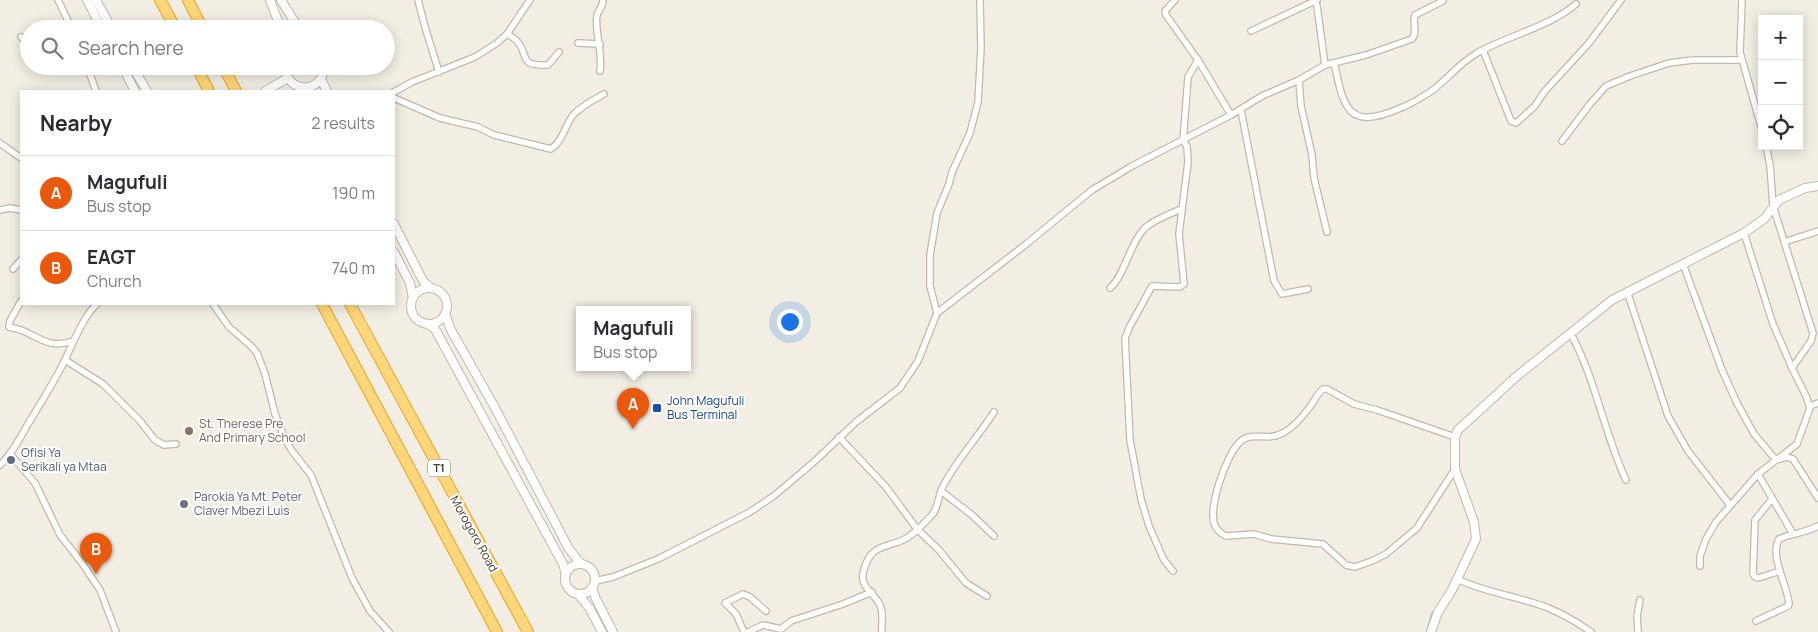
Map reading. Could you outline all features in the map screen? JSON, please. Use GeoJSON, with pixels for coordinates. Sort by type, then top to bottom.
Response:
{"type":"FeatureCollection","features":[{"type":"Feature","properties":{"kind":"highway"},"geometry":{"type":"LineString","coordinates":[[160,0],[171,20]]}},
{"type":"Feature","properties":{"kind":"highway"},"geometry":{"type":"LineString","coordinates":[[188,0],[198,20]]}},
{"type":"Feature","properties":{"kind":"highway"},"geometry":{"type":"LineString","coordinates":[[201,75],[208,90]]}},
{"type":"Feature","properties":{"kind":"highway"},"geometry":{"type":"LineString","coordinates":[[228,75],[235,90]]}},
{"type":"Feature","properties":{"kind":"highway","name":"Morogoro Road"},"geometry":{"type":"LineString","coordinates":[[323,305],[497,632]]}},
{"type":"Feature","properties":{"kind":"highway","name":"Morogoro Road"},"geometry":{"type":"LineString","coordinates":[[351,305],[528,632]]}},
{"type":"Feature","properties":{"kind":"street"},"geometry":{"type":"LineString","coordinates":[[58,0],[68,20]]}},
{"type":"Feature","properties":{"kind":"street"},"geometry":{"type":"LineString","coordinates":[[87,0],[97,20]]}},
{"type":"Feature","properties":{"kind":"street"},"geometry":{"type":"LineString","coordinates":[[96,0],[107,20]]}},
{"type":"Feature","properties":{"kind":"street"},"geometry":{"type":"LineString","coordinates":[[270,0],[278,20]]}},
{"type":"Feature","properties":{"kind":"street"},"geometry":{"type":"LineString","coordinates":[[281,0],[293,20]]}},
{"type":"Feature","properties":{"kind":"street"},"geometry":{"type":"LineString","coordinates":[[418,0],[439,72]]}},
{"type":"Feature","properties":{"kind":"street"},"geometry":{"type":"LineString","coordinates":[[395,91],[412,82],[475,57],[497,43],[507,34],[530,0]]}},
{"type":"Feature","properties":{"kind":"street"},"geometry":{"type":"LineString","coordinates":[[600,71],[602,58],[597,15],[603,5],[603,0]]}},
{"type":"Feature","properties":{"kind":"street"},"geometry":{"type":"LineString","coordinates":[[937,313],[930,286],[930,255],[937,213],[952,172],[970,133],[978,102],[981,48],[980,0]]}},
{"type":"Feature","properties":{"kind":"street"},"geometry":{"type":"LineString","coordinates":[[1174,0],[1165,11],[1166,15],[1198,60],[1231,115]]}},
{"type":"Feature","properties":{"kind":"street"},"geometry":{"type":"LineString","coordinates":[[1251,31],[1316,0],[1325,65]]}},
{"type":"Feature","properties":{"kind":"street"},"geometry":{"type":"LineString","coordinates":[[1483,50],[1511,121],[1516,123],[1535,106],[1544,92],[1589,43],[1621,0]]}},
{"type":"Feature","properties":{"kind":"street"},"geometry":{"type":"LineString","coordinates":[[1742,0],[1741,60],[1758,117]]}},
{"type":"Feature","properties":{"kind":"street"},"geometry":{"type":"LineString","coordinates":[[578,594],[586,593],[593,584],[658,559],[750,512],[775,495],[906,380],[918,361],[937,313],[1092,190],[1183,139],[1231,115],[1262,96],[1300,80],[1325,65],[1366,55],[1412,39],[1415,34],[1415,15],[1443,1]]}},
{"type":"Feature","properties":{"kind":"street"},"geometry":{"type":"LineString","coordinates":[[1334,63],[1341,94],[1348,107],[1356,115],[1366,117],[1403,107],[1432,90],[1456,68],[1483,50],[1553,19],[1576,4]]}},
{"type":"Feature","properties":{"kind":"street"},"geometry":{"type":"LineString","coordinates":[[507,34],[517,42],[525,59],[533,64],[548,65],[559,52]]}},
{"type":"Feature","properties":{"kind":"street"},"geometry":{"type":"LineString","coordinates":[[578,43],[600,44]]}},
{"type":"Feature","properties":{"kind":"street"},"geometry":{"type":"LineString","coordinates":[[1173,571],[1164,560],[1160,551],[1149,526],[1141,499],[1130,440],[1129,384],[1125,345],[1130,326],[1152,286],[1180,287],[1184,284],[1179,239],[1188,162],[1187,147],[1183,139],[1188,77],[1198,60]]}},
{"type":"Feature","properties":{"kind":"street"},"geometry":{"type":"LineString","coordinates":[[1562,141],[1606,86],[1669,63],[1693,60],[1741,60]]}},
{"type":"Feature","properties":{"kind":"street"},"geometry":{"type":"LineString","coordinates":[[90,75],[96,90]]}},
{"type":"Feature","properties":{"kind":"street"},"geometry":{"type":"LineString","coordinates":[[127,75],[134,90]]}},
{"type":"Feature","properties":{"kind":"street"},"geometry":{"type":"LineString","coordinates":[[137,75],[146,90]]}},
{"type":"Feature","properties":{"kind":"street"},"geometry":{"type":"LineString","coordinates":[[287,75],[294,84],[308,89],[315,85],[322,75]]}},
{"type":"Feature","properties":{"kind":"street"},"geometry":{"type":"LineString","coordinates":[[266,90],[288,78]]}},
{"type":"Feature","properties":{"kind":"street"},"geometry":{"type":"LineString","coordinates":[[321,78],[327,90]]}},
{"type":"Feature","properties":{"kind":"street"},"geometry":{"type":"LineString","coordinates":[[1300,80],[1303,116],[1309,138],[1314,178],[1327,232]]}},
{"type":"Feature","properties":{"kind":"street"},"geometry":{"type":"LineString","coordinates":[[395,98],[440,118],[551,150],[556,146],[563,130],[575,114],[604,94]]}},
{"type":"Feature","properties":{"kind":"street"},"geometry":{"type":"LineString","coordinates":[[1240,110],[1274,281],[1282,294],[1308,289]]}},
{"type":"Feature","properties":{"kind":"street"},"geometry":{"type":"LineString","coordinates":[[0,143],[20,157]]}},
{"type":"Feature","properties":{"kind":"street"},"geometry":{"type":"LineString","coordinates":[[1767,150],[1774,206],[1814,336],[1792,368]]}},
{"type":"Feature","properties":{"kind":"street"},"geometry":{"type":"LineString","coordinates":[[1431,632],[1438,612],[1452,590],[1476,539],[1476,531],[1455,469],[1455,437],[1458,430],[1517,376],[1604,306],[1627,291],[1744,233],[1760,222],[1786,196],[1805,188],[1818,186]]}},
{"type":"Feature","properties":{"kind":"street"},"geometry":{"type":"LineString","coordinates":[[0,210],[10,208],[20,210]]}},
{"type":"Feature","properties":{"kind":"street"},"geometry":{"type":"LineString","coordinates":[[1110,288],[1116,282],[1144,229],[1181,209]]}},
{"type":"Feature","properties":{"kind":"street"},"geometry":{"type":"LineString","coordinates":[[395,226],[423,281],[431,288],[439,291],[444,297],[447,306],[445,314],[440,320],[428,324]]}},
{"type":"Feature","properties":{"kind":"street"},"geometry":{"type":"LineString","coordinates":[[1784,242],[1818,231]]}},
{"type":"Feature","properties":{"kind":"street"},"geometry":{"type":"LineString","coordinates":[[1700,566],[1700,556],[1706,539],[1716,522],[1758,474],[1798,444],[1810,406],[1773,324],[1744,233]]}},
{"type":"Feature","properties":{"kind":"street"},"geometry":{"type":"LineString","coordinates":[[395,254],[410,283],[414,298]]}},
{"type":"Feature","properties":{"kind":"street"},"geometry":{"type":"LineString","coordinates":[[13,269],[20,261]]}},
{"type":"Feature","properties":{"kind":"street"},"geometry":{"type":"LineString","coordinates":[[1683,264],[1722,370],[1737,404],[1754,434],[1776,460]]}},
{"type":"Feature","properties":{"kind":"street"},"geometry":{"type":"LineString","coordinates":[[431,288],[419,292],[414,298],[412,307],[414,315],[420,321],[435,329],[563,564],[566,574],[565,581],[568,588],[578,594],[590,609],[602,632]]}},
{"type":"Feature","properties":{"kind":"street"},"geometry":{"type":"LineString","coordinates":[[1627,291],[1668,416],[1688,451],[1730,505]]}},
{"type":"Feature","properties":{"kind":"street"},"geometry":{"type":"LineString","coordinates":[[20,303],[9,327],[20,330],[39,340],[54,344],[73,341]]}},
{"type":"Feature","properties":{"kind":"street"},"geometry":{"type":"LineString","coordinates":[[0,465],[10,454],[65,360],[73,341],[90,311],[96,305]]}},
{"type":"Feature","properties":{"kind":"street"},"geometry":{"type":"LineString","coordinates":[[215,305],[229,327],[257,353],[265,374],[275,414],[284,437],[311,475],[352,578],[370,611],[389,632]]}},
{"type":"Feature","properties":{"kind":"street"},"geometry":{"type":"LineString","coordinates":[[445,314],[451,330],[494,406],[569,549],[581,564],[591,570],[596,599],[613,632]]}},
{"type":"Feature","properties":{"kind":"street"},"geometry":{"type":"LineString","coordinates":[[1571,334],[1581,353],[1611,446],[1626,480]]}},
{"type":"Feature","properties":{"kind":"street"},"geometry":{"type":"LineString","coordinates":[[65,360],[103,384],[140,421],[155,440],[164,445],[176,444]]}},
{"type":"Feature","properties":{"kind":"street"},"geometry":{"type":"LineString","coordinates":[[1455,437],[1354,404],[1327,389],[1323,389],[1305,413],[1283,433],[1274,437],[1248,437],[1240,441],[1221,476],[1217,490],[1214,522],[1216,528],[1226,536],[1254,534],[1271,539],[1323,544],[1346,564],[1358,566],[1386,554],[1417,528],[1455,469]]}},
{"type":"Feature","properties":{"kind":"street"},"geometry":{"type":"LineString","coordinates":[[1810,406],[1818,403]]}},
{"type":"Feature","properties":{"kind":"street"},"geometry":{"type":"LineString","coordinates":[[882,632],[881,607],[872,592],[866,587],[863,579],[864,571],[872,555],[886,544],[906,538],[934,514],[941,491],[994,412]]}},
{"type":"Feature","properties":{"kind":"street"},"geometry":{"type":"LineString","coordinates":[[839,437],[892,494],[918,529],[939,550],[966,583],[987,596]]}},
{"type":"Feature","properties":{"kind":"street"},"geometry":{"type":"LineString","coordinates":[[10,454],[35,483],[60,535],[100,590],[116,632]]}},
{"type":"Feature","properties":{"kind":"street"},"geometry":{"type":"LineString","coordinates":[[1776,460],[1793,459],[1818,498]]}},
{"type":"Feature","properties":{"kind":"street"},"geometry":{"type":"LineString","coordinates":[[1758,474],[1793,534]]}},
{"type":"Feature","properties":{"kind":"street"},"geometry":{"type":"LineString","coordinates":[[941,491],[972,515],[994,536]]}},
{"type":"Feature","properties":{"kind":"street"},"geometry":{"type":"LineString","coordinates":[[1772,499],[1755,520],[1753,573],[1758,578],[1780,571]]}},
{"type":"Feature","properties":{"kind":"street"},"geometry":{"type":"LineString","coordinates":[[1756,621],[1789,604],[1780,571],[1776,548],[1777,543],[1779,540],[1793,534],[1807,532],[1818,526]]}},
{"type":"Feature","properties":{"kind":"street"},"geometry":{"type":"LineString","coordinates":[[566,574],[574,565],[581,564]]}},
{"type":"Feature","properties":{"kind":"street"},"geometry":{"type":"LineString","coordinates":[[1457,579],[1475,588],[1547,608],[1574,620],[1591,632]]}},
{"type":"Feature","properties":{"kind":"street"},"geometry":{"type":"LineString","coordinates":[[748,632],[763,624],[781,628],[791,621],[843,604],[872,592]]}},
{"type":"Feature","properties":{"kind":"street"},"geometry":{"type":"LineString","coordinates":[[744,632],[736,614],[725,603],[742,594],[750,597],[766,611]]}},
{"type":"Feature","properties":{"kind":"street"},"geometry":{"type":"LineString","coordinates":[[1638,632],[1637,616],[1640,600]]}},
{"type":"Feature","properties":{"kind":"waterway"},"geometry":{"type":"LineString","coordinates":[[1427,632],[1432,613]]}},
{"type":"Feature","properties":{"kind":"place","name":"John Magufuli Bus Terminal"},"geometry":{"type":"Point","coordinates":[657,408]}},
{"type":"Feature","properties":{"kind":"place","name":"Magufuli"},"geometry":{"type":"Point","coordinates":[633,429]}},
{"type":"Feature","properties":{"kind":"place","name":"St. Therese Pre And Primary School"},"geometry":{"type":"Point","coordinates":[189,431]}},
{"type":"Feature","properties":{"kind":"place","name":"Ofisi Ya Serikali ya Mtaa"},"geometry":{"type":"Point","coordinates":[11,460]}},
{"type":"Feature","properties":{"kind":"place","name":"Parokia Ya Mt. Peter Claver Mbezi Luis"},"geometry":{"type":"Point","coordinates":[184,504]}},
{"type":"Feature","properties":{"kind":"place","name":"EAGT"},"geometry":{"type":"Point","coordinates":[96,574]}}]}
